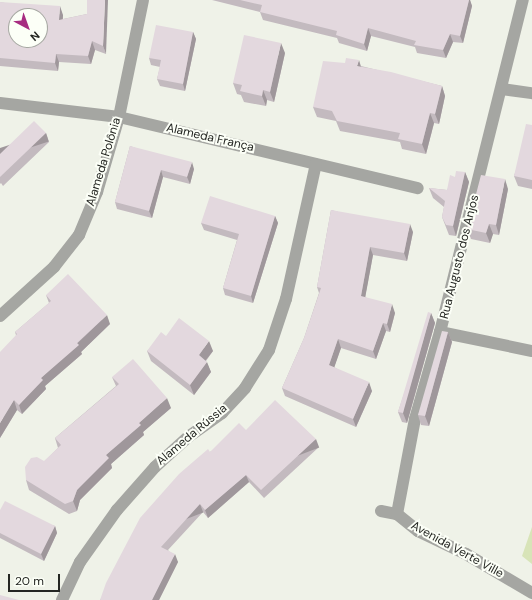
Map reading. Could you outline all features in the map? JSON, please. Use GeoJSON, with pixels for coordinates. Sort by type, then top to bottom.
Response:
{"type":"FeatureCollection","features":[{"type":"Feature","properties":{"kind":"street","name":"Alameda Polônia"},"geometry":{"type":"LineString","coordinates":[[0,316],[54,267],[79,235],[97,192],[119,117],[143,0]]}},
{"type":"Feature","properties":{"kind":"street","name":"Rua Augusto dos Anjos"},"geometry":{"type":"LineString","coordinates":[[397,514],[415,419],[440,332],[502,89],[523,0]]}},
{"type":"Feature","properties":{"kind":"street"},"geometry":{"type":"LineString","coordinates":[[502,89],[532,93]]}},
{"type":"Feature","properties":{"kind":"street","name":"Alameda França"},"geometry":{"type":"LineString","coordinates":[[0,103],[119,117],[418,188]]}},
{"type":"Feature","properties":{"kind":"street","name":"Alameda Rússia"},"geometry":{"type":"LineString","coordinates":[[62,600],[80,562],[117,510],[155,467],[188,437],[222,413],[245,388],[269,350],[286,300],[316,164]]}},
{"type":"Feature","properties":{"kind":"street"},"geometry":{"type":"LineString","coordinates":[[440,332],[532,351]]}},
{"type":"Feature","properties":{"kind":"street","name":"Avenida Verte Ville"},"geometry":{"type":"LineString","coordinates":[[381,511],[397,514],[418,531],[466,554],[532,593]]}},
{"type":"Feature","properties":{"kind":"green space"},"geometry":{"type":"Polygon","coordinates":[[[532,527],[532,564],[522,556],[532,527]]]}},
{"type":"Feature","properties":{"kind":"building"},"geometry":{"type":"Polygon","coordinates":[[[87,0],[105,0],[103,46],[92,41],[88,56],[56,54],[55,63],[0,58],[0,2],[60,6],[59,20],[87,14],[87,0]]]}},
{"type":"Feature","properties":{"kind":"building"},"geometry":{"type":"Polygon","coordinates":[[[240,0],[469,0],[460,36],[450,34],[443,50],[414,45],[416,41],[368,28],[364,44],[336,35],[337,31],[260,12],[262,5],[240,0]]]}},
{"type":"Feature","properties":{"kind":"building"},"geometry":{"type":"Polygon","coordinates":[[[156,25],[193,32],[183,84],[157,79],[161,60],[149,58],[156,25]]]}},
{"type":"Feature","properties":{"kind":"building"},"geometry":{"type":"Polygon","coordinates":[[[244,35],[281,43],[270,92],[263,90],[262,96],[240,91],[242,85],[233,83],[244,35]]]}},
{"type":"Feature","properties":{"kind":"building"},"geometry":{"type":"Polygon","coordinates":[[[346,58],[359,60],[357,66],[391,72],[442,86],[435,114],[430,113],[422,144],[398,139],[400,133],[337,121],[332,111],[313,107],[323,61],[345,63],[346,58]]]}},
{"type":"Feature","properties":{"kind":"building"},"geometry":{"type":"Polygon","coordinates":[[[34,121],[46,133],[0,177],[0,154],[34,121]]]}},
{"type":"Feature","properties":{"kind":"building"},"geometry":{"type":"Polygon","coordinates":[[[526,124],[532,125],[532,180],[514,176],[526,124]]]}},
{"type":"Feature","properties":{"kind":"building"},"geometry":{"type":"Polygon","coordinates":[[[130,146],[192,162],[187,177],[161,170],[149,211],[115,202],[130,146]]]}},
{"type":"Feature","properties":{"kind":"building"},"geometry":{"type":"Polygon","coordinates":[[[456,171],[465,172],[453,226],[446,225],[442,217],[445,201],[429,188],[447,190],[450,175],[455,177],[456,171]]]}},
{"type":"Feature","properties":{"kind":"building"},"geometry":{"type":"Polygon","coordinates":[[[481,175],[505,179],[496,225],[489,224],[486,233],[467,229],[481,175]]]}},
{"type":"Feature","properties":{"kind":"building"},"geometry":{"type":"Polygon","coordinates":[[[210,196],[275,216],[251,296],[223,288],[239,234],[201,223],[210,196]]]}},
{"type":"Feature","properties":{"kind":"building"},"geometry":{"type":"Polygon","coordinates":[[[331,210],[410,224],[404,253],[370,247],[361,296],[392,304],[387,324],[383,323],[373,351],[338,339],[329,365],[369,382],[353,419],[282,388],[304,338],[321,288],[317,287],[331,210]]]}},
{"type":"Feature","properties":{"kind":"building"},"geometry":{"type":"Polygon","coordinates":[[[68,274],[107,315],[77,343],[79,345],[41,378],[43,380],[19,405],[14,400],[0,423],[0,352],[17,334],[15,332],[51,301],[46,295],[68,274]]]}},
{"type":"Feature","properties":{"kind":"building"},"geometry":{"type":"Polygon","coordinates":[[[428,312],[431,313],[403,413],[398,412],[428,312]]]}},
{"type":"Feature","properties":{"kind":"building"},"geometry":{"type":"Polygon","coordinates":[[[179,318],[209,341],[199,355],[207,362],[190,385],[147,351],[161,332],[166,336],[179,318]]]}},
{"type":"Feature","properties":{"kind":"building"},"geometry":{"type":"Polygon","coordinates":[[[442,331],[448,332],[425,416],[418,415],[442,331]]]}},
{"type":"Feature","properties":{"kind":"building"},"geometry":{"type":"Polygon","coordinates":[[[133,359],[167,398],[139,423],[141,425],[106,455],[109,458],[77,490],[73,501],[65,504],[26,480],[25,467],[31,458],[37,457],[44,461],[61,445],[55,438],[119,384],[112,377],[133,359]]]}},
{"type":"Feature","properties":{"kind":"building"},"geometry":{"type":"Polygon","coordinates":[[[275,400],[316,439],[261,490],[246,475],[205,510],[200,504],[161,547],[175,554],[152,600],[100,600],[106,583],[140,518],[179,474],[208,449],[210,452],[239,423],[246,430],[275,400]]]}},
{"type":"Feature","properties":{"kind":"building"},"geometry":{"type":"Polygon","coordinates":[[[5,501],[55,526],[41,554],[0,533],[0,510],[5,501]]]}},
{"type":"Feature","properties":{"kind":"building"},"geometry":{"type":"Polygon","coordinates":[[[0,595],[19,600],[0,600],[0,595]]]}}]}
